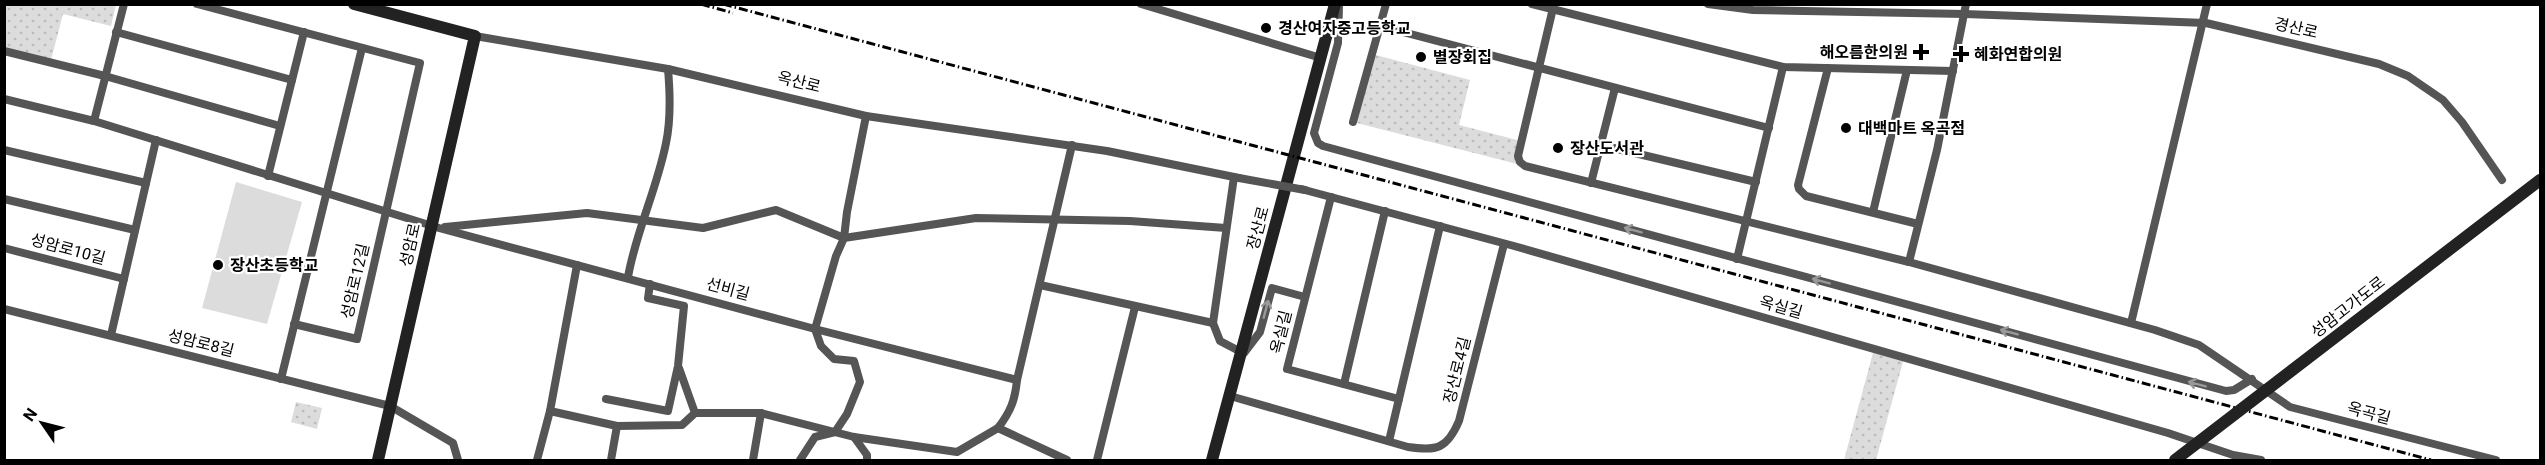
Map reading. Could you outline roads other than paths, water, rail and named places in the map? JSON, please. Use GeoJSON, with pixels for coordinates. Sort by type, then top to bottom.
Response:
{"type":"FeatureCollection","features":[{"type":"Feature","properties":{"kind":"street"},"geometry":{"type":"LineString","coordinates":[[94,121],[124,4]]}},
{"type":"Feature","properties":{"kind":"street"},"geometry":{"type":"LineString","coordinates":[[197,4],[362,48],[280,379]]}},
{"type":"Feature","properties":{"kind":"street","name":"옥산로"},"geometry":{"type":"LineString","coordinates":[[354,4],[475,36],[668,69],[866,116],[1072,145],[1303,189]]}},
{"type":"Feature","properties":{"kind":"street"},"geometry":{"type":"LineString","coordinates":[[1141,4],[1321,58]]}},
{"type":"Feature","properties":{"kind":"street"},"geometry":{"type":"LineString","coordinates":[[1337,4],[1338,43],[1314,133],[1318,143],[1323,146],[2226,391],[2234,390],[2248,376]]}},
{"type":"Feature","properties":{"kind":"street","name":"장산로"},"geometry":{"type":"LineString","coordinates":[[1212,460],[1337,4]]}},
{"type":"Feature","properties":{"kind":"street"},"geometry":{"type":"LineString","coordinates":[[1353,122],[1386,4]]}},
{"type":"Feature","properties":{"kind":"street"},"geometry":{"type":"LineString","coordinates":[[1532,4],[1553,7],[1783,67],[1953,71]]}},
{"type":"Feature","properties":{"kind":"street","name":"경산로"},"geometry":{"type":"LineString","coordinates":[[1708,4],[1753,9],[1965,9],[2202,23],[2379,64],[2408,76],[2443,100],[2462,122],[2502,180]]}},
{"type":"Feature","properties":{"kind":"street"},"geometry":{"type":"LineString","coordinates":[[2131,323],[2207,4]]}},
{"type":"Feature","properties":{"kind":"street"},"geometry":{"type":"LineString","coordinates":[[1538,69],[1553,7]]}},
{"type":"Feature","properties":{"kind":"street"},"geometry":{"type":"LineString","coordinates":[[1909,262],[1938,150],[1965,9]]}},
{"type":"Feature","properties":{"kind":"street"},"geometry":{"type":"LineString","coordinates":[[1380,26],[1769,128]]}},
{"type":"Feature","properties":{"kind":"street"},"geometry":{"type":"LineString","coordinates":[[116,32],[292,80]]}},
{"type":"Feature","properties":{"kind":"street"},"geometry":{"type":"LineString","coordinates":[[268,176],[304,32]]}},
{"type":"Feature","properties":{"kind":"street","name":"성암로"},"geometry":{"type":"LineString","coordinates":[[378,460],[435,227],[475,36]]}},
{"type":"Feature","properties":{"kind":"street","name":"성암로12길"},"geometry":{"type":"LineString","coordinates":[[294,324],[357,339],[420,63],[362,48]]}},
{"type":"Feature","properties":{"kind":"street"},"geometry":{"type":"LineString","coordinates":[[4,51],[105,76],[280,126]]}},
{"type":"Feature","properties":{"kind":"street"},"geometry":{"type":"LineString","coordinates":[[1737,259],[1748,221],[1783,67]]}},
{"type":"Feature","properties":{"kind":"street"},"geometry":{"type":"LineString","coordinates":[[1828,68],[1797,185],[1799,189],[1806,196],[1918,224]]}},
{"type":"Feature","properties":{"kind":"street"},"geometry":{"type":"LineString","coordinates":[[628,277],[637,239],[667,141],[668,69]]}},
{"type":"Feature","properties":{"kind":"street","name":"옥곡길"},"geometry":{"type":"LineString","coordinates":[[1538,69],[1518,156],[1520,162],[1525,166],[1909,262],[2131,323],[2199,345],[2248,376],[2290,407],[2496,460]]}},
{"type":"Feature","properties":{"kind":"street"},"geometry":{"type":"LineString","coordinates":[[1873,212],[1907,70]]}},
{"type":"Feature","properties":{"kind":"street"},"geometry":{"type":"LineString","coordinates":[[1591,183],[1615,88]]}},
{"type":"Feature","properties":{"kind":"street"},"geometry":{"type":"LineString","coordinates":[[4,99],[94,121],[435,227],[587,213],[703,228],[776,210],[844,238],[976,218],[1055,218],[1226,228]]}},
{"type":"Feature","properties":{"kind":"street"},"geometry":{"type":"LineString","coordinates":[[800,460],[815,437],[835,432],[847,414],[860,382],[854,361],[834,359],[821,346],[815,329],[836,256],[844,238],[866,116]]}},
{"type":"Feature","properties":{"kind":"street"},"geometry":{"type":"LineString","coordinates":[[111,335],[156,140]]}},
{"type":"Feature","properties":{"kind":"street"},"geometry":{"type":"LineString","coordinates":[[550,411],[617,426],[682,425],[695,413],[761,413],[854,437],[957,452],[998,428],[1011,412],[1072,145]]}},
{"type":"Feature","properties":{"kind":"street"},"geometry":{"type":"LineString","coordinates":[[1601,146],[1756,182]]}},
{"type":"Feature","properties":{"kind":"street"},"geometry":{"type":"LineString","coordinates":[[4,150],[146,183]]}},
{"type":"Feature","properties":{"kind":"street"},"geometry":{"type":"LineString","coordinates":[[1237,178],[1226,228],[1213,322],[1220,341],[1240,355],[1260,332],[1272,288],[1305,297]]}},
{"type":"Feature","properties":{"kind":"street","name":"성암고가도로"},"geometry":{"type":"LineString","coordinates":[[2175,460],[2541,180]]}},
{"type":"Feature","properties":{"kind":"street","name":"옥실길"},"geometry":{"type":"LineString","coordinates":[[1303,189],[2168,433],[2233,455],[2261,460]]}},
{"type":"Feature","properties":{"kind":"street","name":"옥실길"},"geometry":{"type":"LineString","coordinates":[[1331,197],[1287,369],[1344,384]]}},
{"type":"Feature","properties":{"kind":"street"},"geometry":{"type":"LineString","coordinates":[[4,199],[135,230]]}},
{"type":"Feature","properties":{"kind":"street"},"geometry":{"type":"LineString","coordinates":[[1385,212],[1344,384],[1399,399]]}},
{"type":"Feature","properties":{"kind":"street"},"geometry":{"type":"LineString","coordinates":[[1389,441],[1440,226]]}},
{"type":"Feature","properties":{"kind":"street","name":"선비길"},"geometry":{"type":"LineString","coordinates":[[435,227],[815,329],[1017,380]]}},
{"type":"Feature","properties":{"kind":"street","name":"장산로4길"},"geometry":{"type":"LineString","coordinates":[[1230,396],[1389,441],[1425,449],[1440,448],[1452,437],[1459,421],[1504,244]]}},
{"type":"Feature","properties":{"kind":"street","name":"성암로10길"},"geometry":{"type":"LineString","coordinates":[[4,248],[124,279]]}},
{"type":"Feature","properties":{"kind":"street"},"geometry":{"type":"LineString","coordinates":[[537,460],[550,411],[577,265]]}},
{"type":"Feature","properties":{"kind":"street"},"geometry":{"type":"LineString","coordinates":[[606,399],[668,411],[678,366],[684,306],[648,297],[650,284]]}},
{"type":"Feature","properties":{"kind":"street"},"geometry":{"type":"LineString","coordinates":[[1040,285],[1213,322]]}},
{"type":"Feature","properties":{"kind":"street"},"geometry":{"type":"LineString","coordinates":[[1097,460],[1135,307]]}},
{"type":"Feature","properties":{"kind":"street","name":"성암로8길"},"geometry":{"type":"LineString","coordinates":[[4,309],[390,406],[453,443],[459,460]]}},
{"type":"Feature","properties":{"kind":"street"},"geometry":{"type":"LineString","coordinates":[[678,366],[695,413]]}},
{"type":"Feature","properties":{"kind":"street"},"geometry":{"type":"LineString","coordinates":[[753,460],[761,413]]}},
{"type":"Feature","properties":{"kind":"street"},"geometry":{"type":"LineString","coordinates":[[611,460],[617,426]]}},
{"type":"Feature","properties":{"kind":"street"},"geometry":{"type":"LineString","coordinates":[[998,428],[1067,460]]}},
{"type":"Feature","properties":{"kind":"street"},"geometry":{"type":"LineString","coordinates":[[854,437],[867,455],[867,460]]}},
{"type":"Feature","properties":{"kind":"railway"},"geometry":{"type":"LineString","coordinates":[[701,4],[733,13]]}},
{"type":"Feature","properties":{"kind":"railway"},"geometry":{"type":"LineString","coordinates":[[723,4],[2431,460]]}},
{"type":"Feature","properties":{"kind":"place","name":"경산여자중고등학교"},"geometry":{"type":"Point","coordinates":[1266,28]}},
{"type":"Feature","properties":{"kind":"place","name":"해오름한의원"},"geometry":{"type":"Point","coordinates":[1921,52]}},
{"type":"Feature","properties":{"kind":"place","name":"혜화연합의원"},"geometry":{"type":"Point","coordinates":[1961,54]}},
{"type":"Feature","properties":{"kind":"place","name":"별장회집"},"geometry":{"type":"Point","coordinates":[1421,57]}},
{"type":"Feature","properties":{"kind":"place","name":"대백마트 옥곡점"},"geometry":{"type":"Point","coordinates":[1846,128]}},
{"type":"Feature","properties":{"kind":"place","name":"장산도서관"},"geometry":{"type":"Point","coordinates":[1558,148]}},
{"type":"Feature","properties":{"kind":"place","name":"장산초등학교"},"geometry":{"type":"Point","coordinates":[218,265]}}]}
